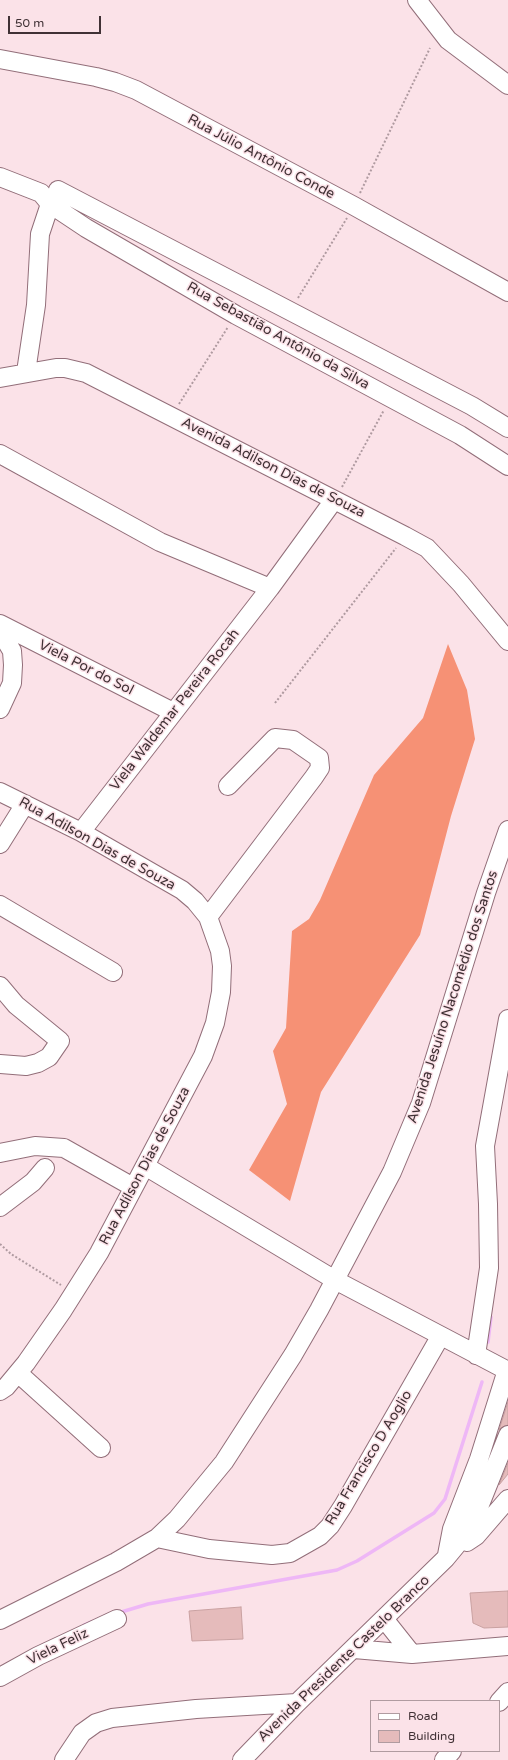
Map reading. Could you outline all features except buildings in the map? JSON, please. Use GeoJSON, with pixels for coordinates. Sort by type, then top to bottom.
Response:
{"type":"FeatureCollection","features":[{"type":"Feature","properties":{"kind":"street"},"geometry":{"type":"LineString","coordinates":[[417,0],[448,40],[508,85]]}},
{"type":"Feature","properties":{"kind":"street","name":"Rua Júlio Antônio Conde"},"geometry":{"type":"LineString","coordinates":[[0,59],[96,77],[129,87],[354,206],[508,292]]}},
{"type":"Feature","properties":{"kind":"street"},"geometry":{"type":"LineString","coordinates":[[0,177],[50,196],[40,234],[36,305],[26,372]]}},
{"type":"Feature","properties":{"kind":"street","name":"Rua Sebastião Antônio da Silva"},"geometry":{"type":"LineString","coordinates":[[50,196],[289,312],[472,406],[508,428]]}},
{"type":"Feature","properties":{"kind":"street","name":"Rua Sebastião Antônio da Silva"},"geometry":{"type":"LineString","coordinates":[[50,196],[86,228],[236,315],[391,397],[483,448],[508,466]]}},
{"type":"Feature","properties":{"kind":"street","name":"Avenida Adilson Dias de Souza"},"geometry":{"type":"LineString","coordinates":[[0,378],[26,372],[56,368],[75,370],[86,373],[172,415],[427,548],[461,584],[508,641]]}},
{"type":"Feature","properties":{"kind":"street"},"geometry":{"type":"LineString","coordinates":[[0,454],[160,542],[270,588]]}},
{"type":"Feature","properties":{"kind":"street","name":"Viela Waldemar Pereira Rocah"},"geometry":{"type":"LineString","coordinates":[[82,832],[270,588],[334,500]]}},
{"type":"Feature","properties":{"kind":"street","name":"Viela Por do Sol"},"geometry":{"type":"LineString","coordinates":[[0,624],[173,712]]}},
{"type":"Feature","properties":{"kind":"street"},"geometry":{"type":"LineString","coordinates":[[0,631],[12,651],[14,665],[12,683],[0,709]]}},
{"type":"Feature","properties":{"kind":"street"},"geometry":{"type":"LineString","coordinates":[[208,917],[314,778],[320,768],[319,758],[293,740],[275,738],[228,786]]}},
{"type":"Feature","properties":{"kind":"street","name":"Rua Adilson Dias de Souza"},"geometry":{"type":"LineString","coordinates":[[0,792],[82,832],[182,890],[195,901],[208,917]]}},
{"type":"Feature","properties":{"kind":"street"},"geometry":{"type":"LineString","coordinates":[[0,844],[25,804]]}},
{"type":"Feature","properties":{"kind":"street","name":"Avenida Jesuíno Nacomédio dos Santos"},"geometry":{"type":"LineString","coordinates":[[0,1620],[116,1562],[157,1538],[177,1519],[224,1462],[293,1355],[335,1280],[392,1172],[421,1103],[486,894],[508,830]]}},
{"type":"Feature","properties":{"kind":"street"},"geometry":{"type":"LineString","coordinates":[[0,905],[113,972]]}},
{"type":"Feature","properties":{"kind":"street","name":"Rua Adílson Dias de Souza"},"geometry":{"type":"LineString","coordinates":[[0,1391],[6,1387],[18,1373],[74,1294],[99,1253],[203,1056],[215,1023],[221,992],[222,966],[220,951],[208,917]]}},
{"type":"Feature","properties":{"kind":"street"},"geometry":{"type":"LineString","coordinates":[[0,986],[16,1005],[60,1041],[49,1057],[38,1063],[26,1066],[0,1064]]}},
{"type":"Feature","properties":{"kind":"street"},"geometry":{"type":"LineString","coordinates":[[476,1355],[489,1268],[485,1146],[508,1019]]}},
{"type":"Feature","properties":{"kind":"street"},"geometry":{"type":"LineString","coordinates":[[0,1153],[35,1146],[64,1148],[133,1187]]}},
{"type":"Feature","properties":{"kind":"street"},"geometry":{"type":"LineString","coordinates":[[145,1166],[335,1280],[440,1337],[508,1371],[479,1459],[452,1529],[446,1558]]}},
{"type":"Feature","properties":{"kind":"street"},"geometry":{"type":"LineString","coordinates":[[0,1207],[33,1182],[45,1168]]}},
{"type":"Feature","properties":{"kind":"street","name":"Rua Francisco D Aoglio"},"geometry":{"type":"LineString","coordinates":[[157,1538],[209,1549],[272,1555],[290,1553],[320,1536],[330,1526],[343,1506],[440,1337]]}},
{"type":"Feature","properties":{"kind":"street"},"geometry":{"type":"LineString","coordinates":[[18,1373],[102,1448]]}},
{"type":"Feature","properties":{"kind":"street","name":"Avenida Presidente Castelo Branco"},"geometry":{"type":"LineString","coordinates":[[242,1760],[297,1703],[385,1620],[446,1558],[465,1535],[475,1517],[508,1435]]}},
{"type":"Feature","properties":{"kind":"street","name":"Avenida Presidente Castelo Branco"},"geometry":{"type":"LineString","coordinates":[[446,1558],[476,1536],[508,1499]]}},
{"type":"Feature","properties":{"kind":"street","name":"Viela Feliz"},"geometry":{"type":"LineString","coordinates":[[0,1677],[38,1656],[117,1618]]}},
{"type":"Feature","properties":{"kind":"street"},"geometry":{"type":"LineString","coordinates":[[385,1620],[412,1654]]}},
{"type":"Feature","properties":{"kind":"street"},"geometry":{"type":"LineString","coordinates":[[354,1650],[412,1654],[508,1646]]}},
{"type":"Feature","properties":{"kind":"street"},"geometry":{"type":"LineString","coordinates":[[500,1701],[508,1692]]}},
{"type":"Feature","properties":{"kind":"street"},"geometry":{"type":"LineString","coordinates":[[64,1760],[82,1734],[96,1723],[112,1718],[196,1709],[297,1703]]}},
{"type":"Feature","properties":{"kind":"street"},"geometry":{"type":"LineString","coordinates":[[444,1760],[451,1752]]}},
{"type":"Feature","properties":{"kind":"path"},"geometry":{"type":"LineString","coordinates":[[289,312],[354,206],[430,48]]}},
{"type":"Feature","properties":{"kind":"path"},"geometry":{"type":"LineString","coordinates":[[172,415],[236,315]]}},
{"type":"Feature","properties":{"kind":"path"},"geometry":{"type":"LineString","coordinates":[[334,500],[391,397]]}},
{"type":"Feature","properties":{"kind":"path"},"geometry":{"type":"LineString","coordinates":[[275,703],[405,536]]}},
{"type":"Feature","properties":{"kind":"path"},"geometry":{"type":"LineString","coordinates":[[0,1244],[11,1254],[74,1294]]}},
{"type":"Feature","properties":{"kind":"shaded area"},"geometry":{"type":"Polygon","coordinates":[[[448,644],[467,690],[475,739],[451,816],[420,935],[321,1092],[290,1201],[249,1170],[287,1104],[273,1051],[286,1028],[292,931],[309,919],[320,900],[374,775],[423,718],[448,644]]]}},
{"type":"Feature","properties":{"kind":"waterway"},"geometry":{"type":"LineString","coordinates":[[488,1342],[491,1317]]}},
{"type":"Feature","properties":{"kind":"waterway"},"geometry":{"type":"LineString","coordinates":[[118,1613],[148,1604],[337,1570],[357,1561],[434,1513],[445,1499],[482,1382]]}},
{"type":"Feature","properties":{"kind":"waterway"},"geometry":{"type":"LineString","coordinates":[[84,1625],[101,1618]]}}]}
